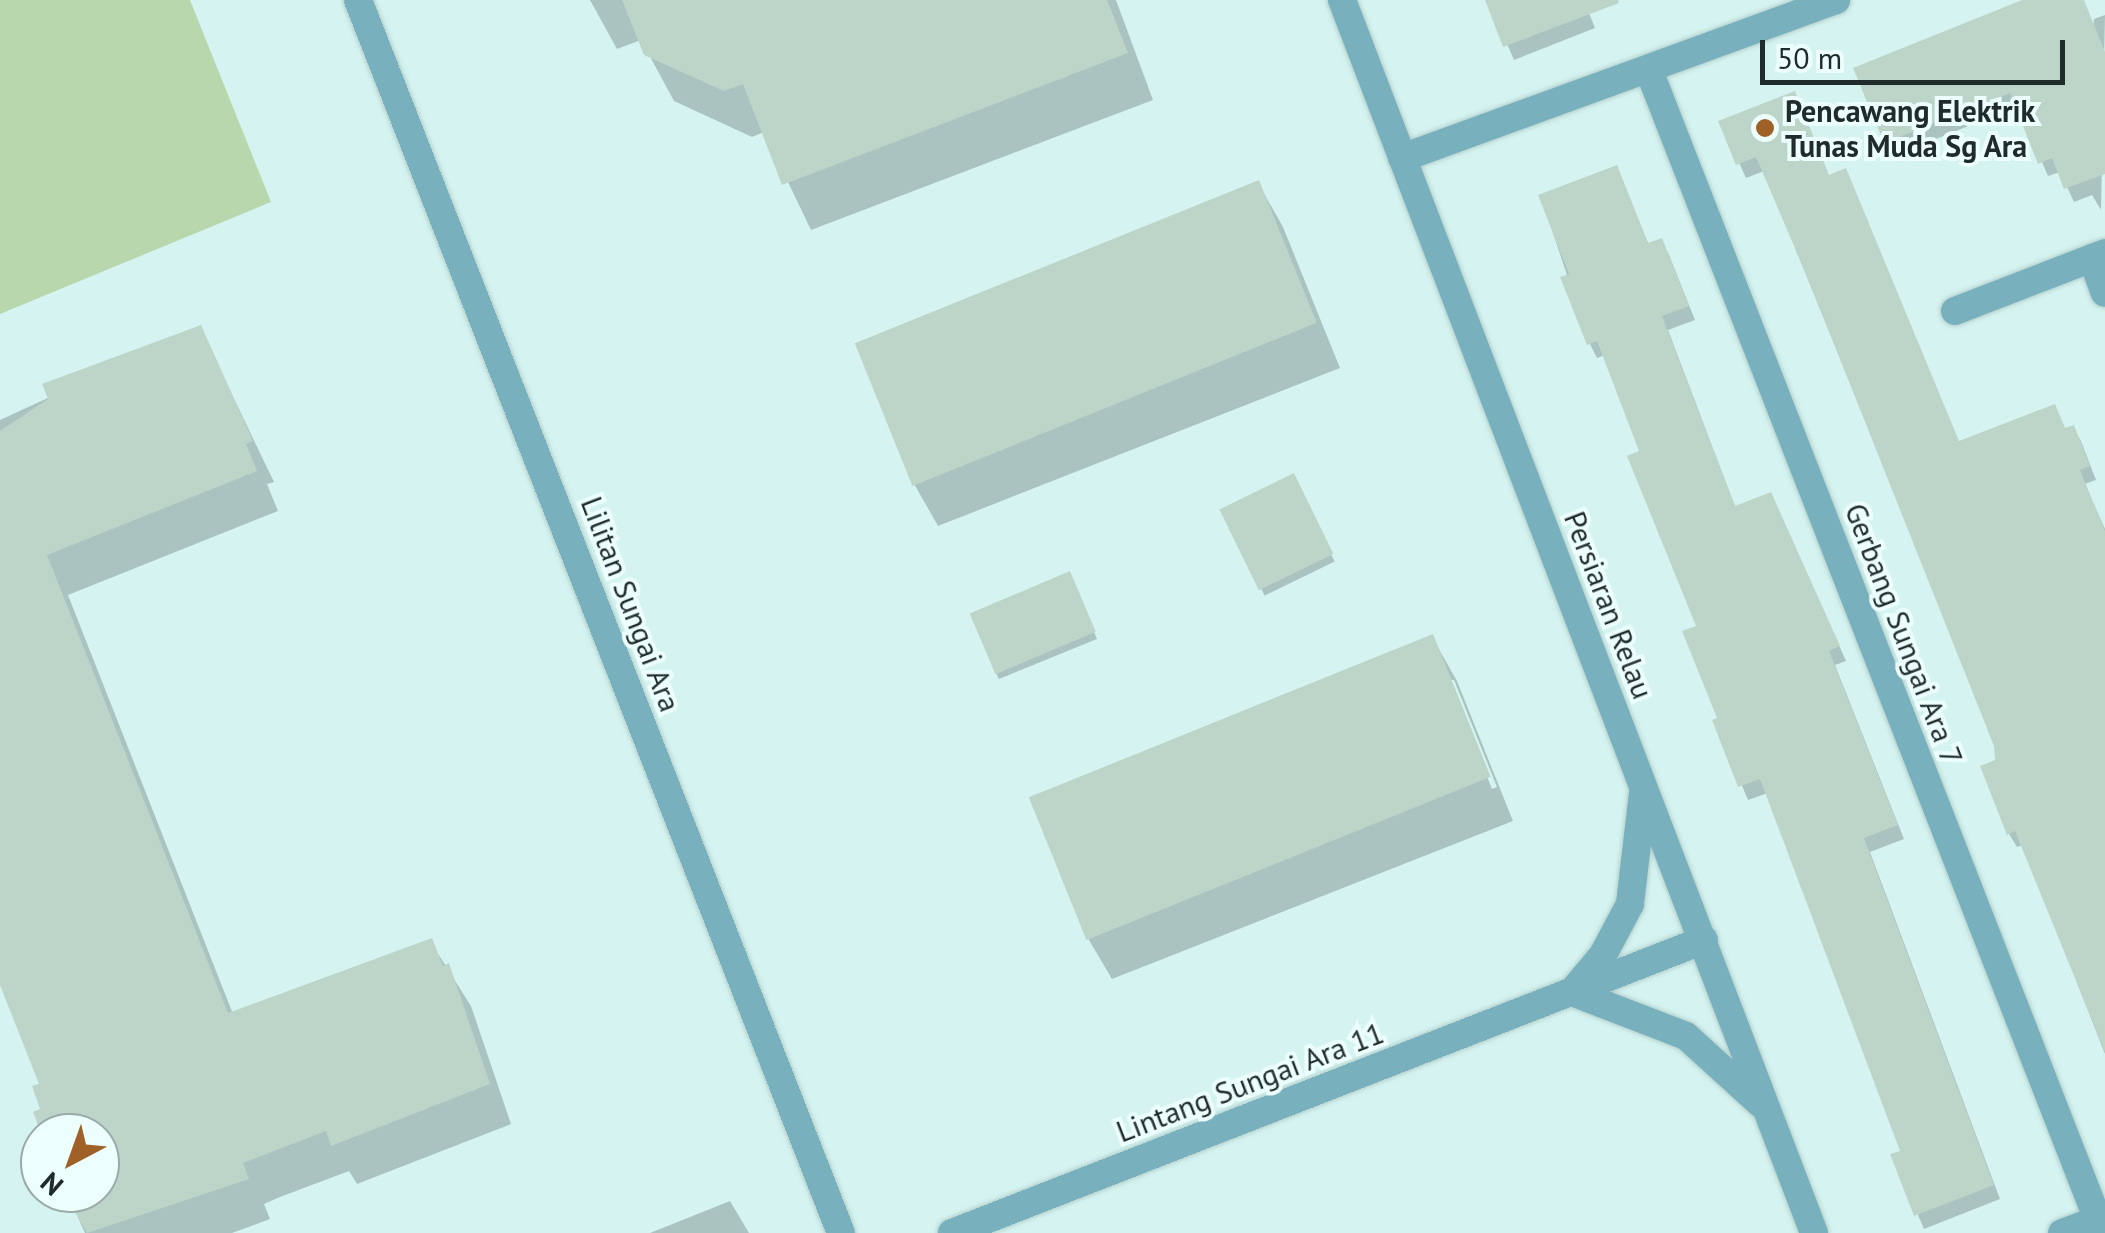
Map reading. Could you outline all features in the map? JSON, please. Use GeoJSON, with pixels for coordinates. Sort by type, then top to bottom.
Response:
{"type":"FeatureCollection","features":[{"type":"Feature","properties":{"kind":"street","name":"Lilitan Sungai Ara"},"geometry":{"type":"LineString","coordinates":[[358,0],[841,1233]]}},
{"type":"Feature","properties":{"kind":"street","name":"Persiaran Relau"},"geometry":{"type":"LineString","coordinates":[[1342,0],[1814,1233]]}},
{"type":"Feature","properties":{"kind":"street"},"geometry":{"type":"LineString","coordinates":[[1402,158],[1650,72],[1836,0]]}},
{"type":"Feature","properties":{"kind":"street","name":"Gerbang Sungai Ara 7"},"geometry":{"type":"LineString","coordinates":[[1650,72],[2102,1223]]}},
{"type":"Feature","properties":{"kind":"street"},"geometry":{"type":"LineString","coordinates":[[1954,311],[2098,255],[2105,293]]}},
{"type":"Feature","properties":{"kind":"street","name":"Lintang Sungai Ara 11"},"geometry":{"type":"LineString","coordinates":[[1572,992],[1603,955],[1630,904],[1643,783]]}},
{"type":"Feature","properties":{"kind":"street","name":"Lintang Sungai Ara 11"},"geometry":{"type":"LineString","coordinates":[[952,1233],[1704,940]]}},
{"type":"Feature","properties":{"kind":"street"},"geometry":{"type":"LineString","coordinates":[[1572,992],[1649,1016],[1686,1036],[1770,1112]]}},
{"type":"Feature","properties":{"kind":"street"},"geometry":{"type":"LineString","coordinates":[[2062,1233],[2102,1223]]}},
{"type":"Feature","properties":{"kind":"green space"},"geometry":{"type":"Polygon","coordinates":[[[0,0],[190,0],[271,202],[0,314],[0,0]]]}},
{"type":"Feature","properties":{"kind":"building"},"geometry":{"type":"Polygon","coordinates":[[[622,0],[1107,0],[1128,53],[782,185],[743,84],[724,91],[644,55],[622,0]]]}},
{"type":"Feature","properties":{"kind":"building"},"geometry":{"type":"Polygon","coordinates":[[[1485,0],[1618,0],[1619,3],[1503,47],[1485,0]]]}},
{"type":"Feature","properties":{"kind":"building"},"geometry":{"type":"Polygon","coordinates":[[[2022,0],[2084,0],[2105,52],[2105,174],[2064,189],[2052,158],[2038,164],[2010,93],[1884,143],[1853,68],[2022,0]]]}},
{"type":"Feature","properties":{"kind":"building"},"geometry":{"type":"Polygon","coordinates":[[[1795,91],[1829,175],[1846,168],[1959,441],[2055,404],[2065,428],[2074,425],[2090,466],[2080,470],[2105,531],[2105,1052],[2015,831],[2007,835],[1980,766],[1995,760],[1994,746],[1809,281],[1756,157],[1736,165],[1718,121],[1795,91]]]}},
{"type":"Feature","properties":{"kind":"building"},"geometry":{"type":"Polygon","coordinates":[[[1617,165],[1648,243],[1662,238],[1689,306],[1662,316],[1735,506],[1771,492],[1840,646],[1829,651],[1898,825],[1864,838],[1994,1185],[1914,1216],[1890,1154],[1900,1151],[1760,779],[1738,787],[1712,720],[1717,718],[1682,631],[1696,626],[1627,456],[1639,451],[1597,341],[1587,345],[1560,277],[1569,274],[1538,195],[1617,165]]]}},
{"type":"Feature","properties":{"kind":"building"},"geometry":{"type":"Polygon","coordinates":[[[1259,180],[1317,323],[912,486],[855,343],[1259,180]]]}},
{"type":"Feature","properties":{"kind":"building"},"geometry":{"type":"Polygon","coordinates":[[[201,325],[253,441],[246,444],[257,471],[47,555],[228,1013],[432,938],[443,966],[449,963],[490,1084],[331,1146],[326,1131],[243,1163],[249,1179],[87,1233],[76,1213],[120,1213],[120,1113],[33,1113],[40,1109],[32,1086],[39,1084],[0,985],[0,431],[48,399],[42,384],[201,325]]]}},
{"type":"Feature","properties":{"kind":"building"},"geometry":{"type":"Polygon","coordinates":[[[1294,473],[1333,554],[1259,590],[1219,509],[1294,473]]]}},
{"type":"Feature","properties":{"kind":"building"},"geometry":{"type":"Polygon","coordinates":[[[1070,571],[1096,632],[995,674],[970,614],[1070,571]]]}},
{"type":"Feature","properties":{"kind":"building"},"geometry":{"type":"Polygon","coordinates":[[[1433,634],[1491,777],[1086,940],[1029,797],[1433,634]]]}},
{"type":"Feature","properties":{"kind":"place","name":"Pencawang Elektrik Tunas Muda Sg Ara"},"geometry":{"type":"Point","coordinates":[1765,128]}}]}
